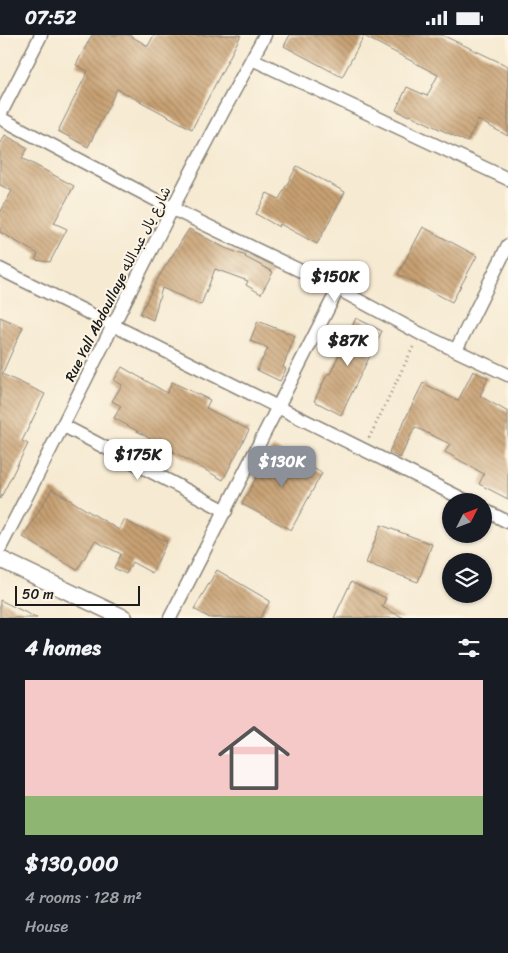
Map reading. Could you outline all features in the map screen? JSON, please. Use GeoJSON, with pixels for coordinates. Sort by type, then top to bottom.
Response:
{"type":"FeatureCollection","features":[{"type":"Feature","properties":{"kind":"street"},"geometry":{"type":"LineString","coordinates":[[41,35],[0,116],[173,209],[338,289],[419,333],[508,375]]}},
{"type":"Feature","properties":{"kind":"street","name":"Rue Yall Abdoullaye شارع يال عبدالله"},"geometry":{"type":"LineString","coordinates":[[0,548],[226,106],[265,35]]}},
{"type":"Feature","properties":{"kind":"street"},"geometry":{"type":"LineString","coordinates":[[252,59],[508,179]]}},
{"type":"Feature","properties":{"kind":"street"},"geometry":{"type":"LineString","coordinates":[[456,350],[508,245]]}},
{"type":"Feature","properties":{"kind":"street"},"geometry":{"type":"LineString","coordinates":[[0,269],[451,493]]}},
{"type":"Feature","properties":{"kind":"street"},"geometry":{"type":"LineString","coordinates":[[170,618],[338,289]]}},
{"type":"Feature","properties":{"kind":"street"},"geometry":{"type":"LineString","coordinates":[[64,426],[226,511]]}},
{"type":"Feature","properties":{"kind":"street"},"geometry":{"type":"LineString","coordinates":[[492,514],[508,522]]}},
{"type":"Feature","properties":{"kind":"street"},"geometry":{"type":"LineString","coordinates":[[0,559],[124,618]]}},
{"type":"Feature","properties":{"kind":"path"},"geometry":{"type":"LineString","coordinates":[[363,450],[419,333]]}},
{"type":"Feature","properties":{"kind":"building"},"geometry":{"type":"Polygon","coordinates":[[[92,35],[129,35],[148,46],[154,35],[241,35],[192,129],[117,89],[88,147],[58,131],[88,71],[76,65],[92,35]]]}},
{"type":"Feature","properties":{"kind":"building"},"geometry":{"type":"Polygon","coordinates":[[[290,35],[442,35],[508,66],[508,136],[478,120],[467,142],[396,110],[407,87],[427,96],[438,75],[364,36],[342,77],[284,46],[290,35]]]}},
{"type":"Feature","properties":{"kind":"building"},"geometry":{"type":"Polygon","coordinates":[[[5,135],[28,148],[22,158],[74,186],[54,223],[67,229],[50,262],[35,260],[38,254],[0,232],[0,213],[12,191],[0,185],[0,145],[5,135]]]}},
{"type":"Feature","properties":{"kind":"building"},"geometry":{"type":"Polygon","coordinates":[[[297,166],[345,192],[317,244],[280,224],[279,227],[256,214],[267,193],[279,199],[297,166]]]}},
{"type":"Feature","properties":{"kind":"building"},"geometry":{"type":"Polygon","coordinates":[[[423,227],[477,256],[452,302],[398,274],[423,227]]]}},
{"type":"Feature","properties":{"kind":"building"},"geometry":{"type":"Polygon","coordinates":[[[189,229],[225,248],[246,256],[273,272],[261,294],[246,285],[248,281],[215,269],[201,305],[162,288],[153,320],[140,314],[158,278],[189,229]]]}},
{"type":"Feature","properties":{"kind":"building"},"geometry":{"type":"Polygon","coordinates":[[[0,317],[23,327],[2,374],[45,394],[22,441],[28,444],[0,499],[0,317]]]}},
{"type":"Feature","properties":{"kind":"building"},"geometry":{"type":"Polygon","coordinates":[[[356,318],[382,331],[341,415],[314,401],[328,373],[330,374],[356,318]]]}},
{"type":"Feature","properties":{"kind":"building"},"geometry":{"type":"Polygon","coordinates":[[[258,321],[295,336],[283,367],[286,369],[280,381],[257,370],[268,348],[250,341],[258,321]]]}},
{"type":"Feature","properties":{"kind":"building"},"geometry":{"type":"Polygon","coordinates":[[[122,367],[167,393],[172,382],[210,400],[206,408],[249,430],[223,480],[114,418],[121,406],[112,401],[122,385],[114,380],[122,367]]]}},
{"type":"Feature","properties":{"kind":"building"},"geometry":{"type":"Polygon","coordinates":[[[473,371],[488,378],[480,396],[508,412],[508,499],[479,484],[484,474],[445,452],[450,444],[415,427],[400,458],[389,452],[423,383],[458,401],[473,371]]]}},
{"type":"Feature","properties":{"kind":"building"},"geometry":{"type":"Polygon","coordinates":[[[273,447],[322,473],[291,530],[242,504],[273,447]]]}},
{"type":"Feature","properties":{"kind":"building"},"geometry":{"type":"Polygon","coordinates":[[[52,489],[119,530],[124,520],[167,542],[152,573],[132,562],[126,574],[114,568],[121,554],[95,541],[77,570],[23,537],[52,489]]]}},
{"type":"Feature","properties":{"kind":"building"},"geometry":{"type":"Polygon","coordinates":[[[381,525],[432,544],[418,582],[366,563],[381,525]]]}},
{"type":"Feature","properties":{"kind":"building"},"geometry":{"type":"Polygon","coordinates":[[[217,570],[270,601],[260,618],[210,618],[194,609],[217,570]]]}},
{"type":"Feature","properties":{"kind":"building"},"geometry":{"type":"Polygon","coordinates":[[[351,582],[386,598],[382,607],[404,618],[334,618],[351,582]]]}},
{"type":"Feature","properties":{"kind":"building"},"geometry":{"type":"Polygon","coordinates":[[[0,600],[37,618],[0,618],[0,600]]]}}]}
